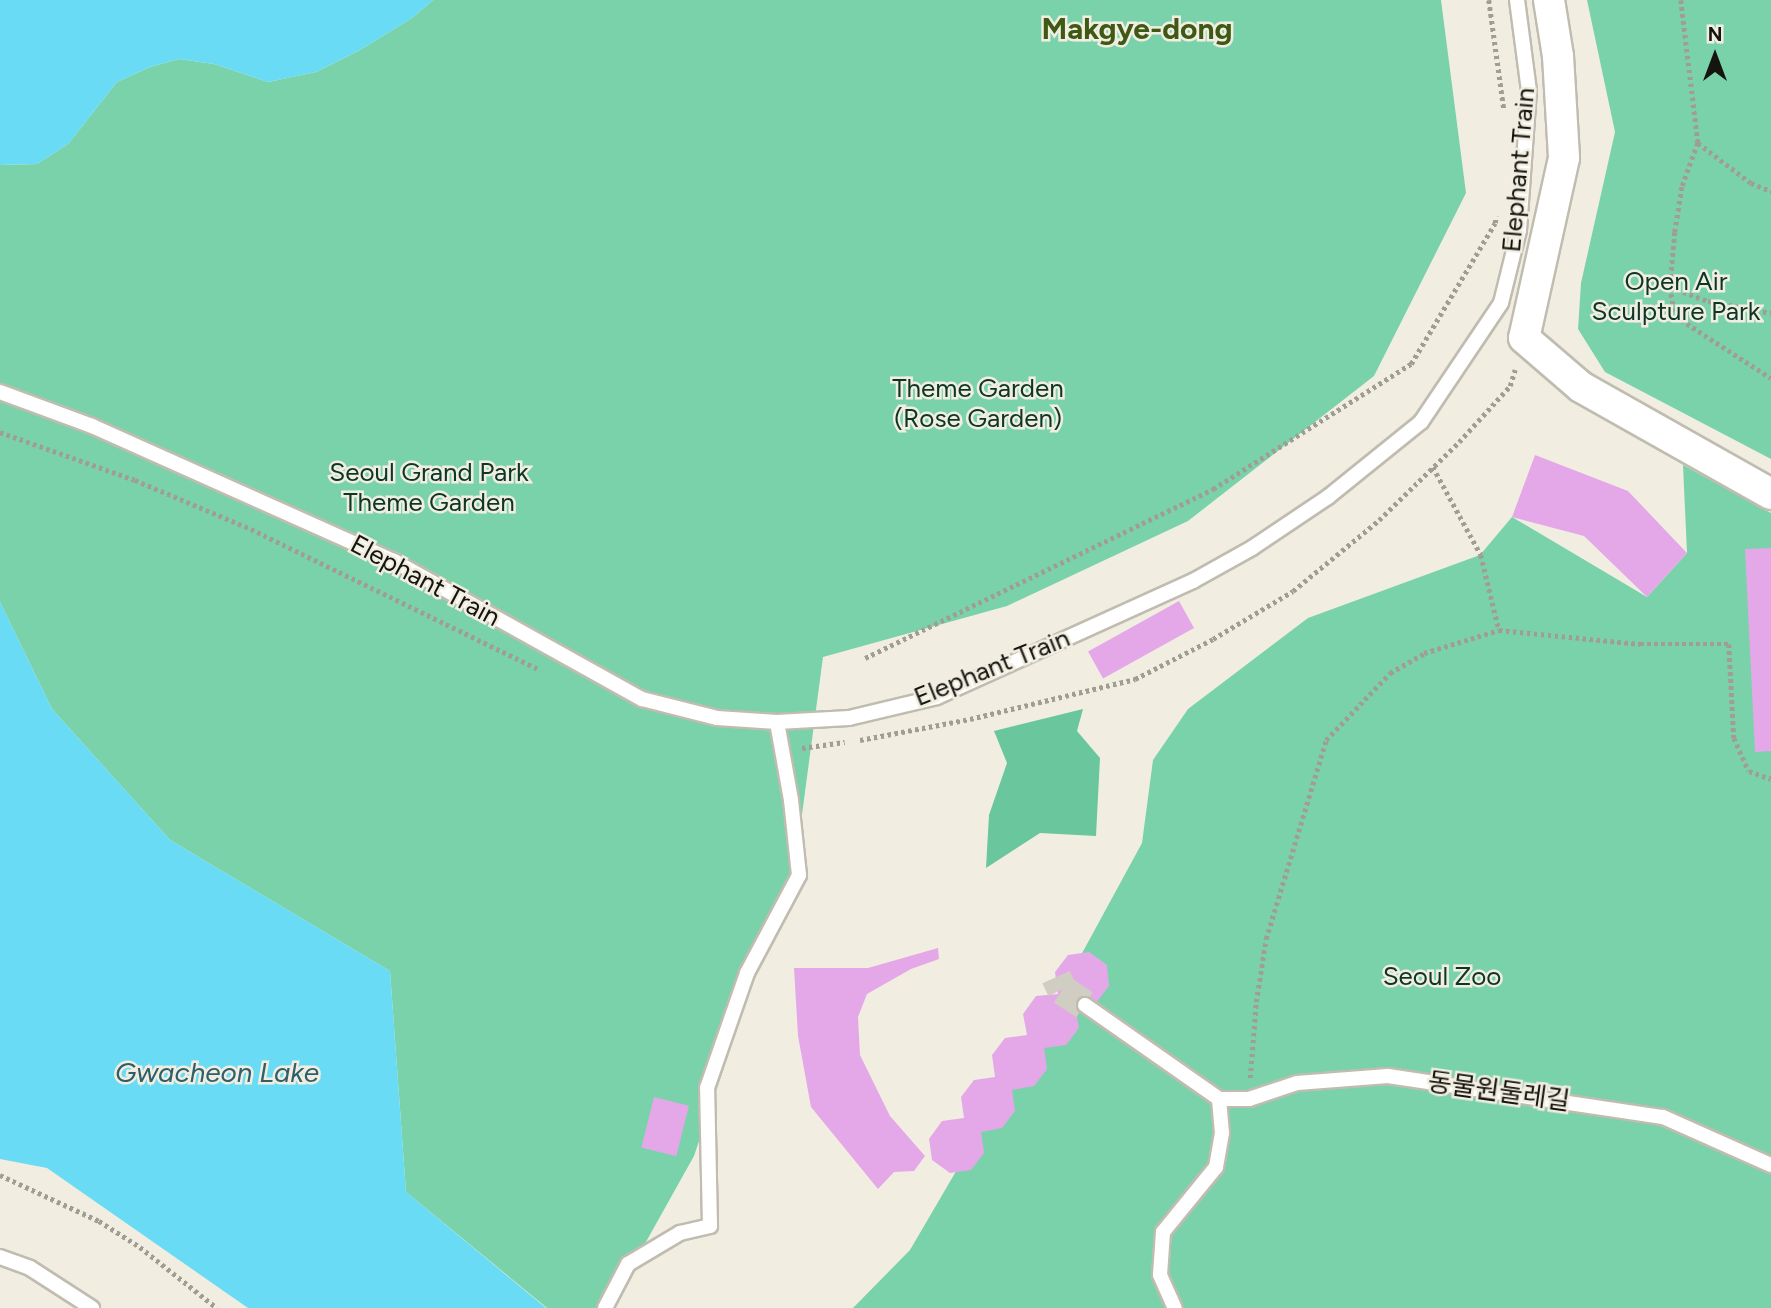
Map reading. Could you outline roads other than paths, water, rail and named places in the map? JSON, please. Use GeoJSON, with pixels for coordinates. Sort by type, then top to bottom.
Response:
{"type":"FeatureCollection","features":[{"type":"Feature","properties":{"kind":"street"},"geometry":{"type":"LineString","coordinates":[[1549,0],[1558,56],[1564,158],[1524,338],[1581,387],[1771,494]]}},
{"type":"Feature","properties":{"kind":"lane","name":"Elephant Train"},"geometry":{"type":"LineString","coordinates":[[0,392],[92,426],[394,561],[642,699],[717,718],[777,722],[849,718],[937,697],[1193,581],[1252,548],[1328,497],[1420,422],[1501,303],[1519,230],[1530,91],[1517,0]]}},
{"type":"Feature","properties":{"kind":"lane"},"geometry":{"type":"LineString","coordinates":[[605,1308],[628,1264],[680,1233],[710,1226],[707,1088],[747,973],[799,875],[777,722]]}},
{"type":"Feature","properties":{"kind":"lane"},"geometry":{"type":"LineString","coordinates":[[1085,1005],[1219,1099],[1222,1133],[1216,1167],[1163,1232],[1160,1275],[1175,1308]]}},
{"type":"Feature","properties":{"kind":"lane","name":"동물원둘레길"},"geometry":{"type":"LineString","coordinates":[[1219,1099],[1249,1099],[1297,1083],[1388,1076],[1663,1117],[1771,1165]]}},
{"type":"Feature","properties":{"kind":"lane"},"geometry":{"type":"LineString","coordinates":[[0,1257],[30,1268],[92,1308]]}},
{"type":"Feature","properties":{"kind":"water"},"geometry":{"type":"Polygon","coordinates":[[[0,0],[433,0],[412,18],[360,50],[316,72],[268,82],[214,64],[179,59],[150,67],[117,82],[68,144],[37,164],[0,165],[0,0]]]}},
{"type":"Feature","properties":{"kind":"water","name":"Gwacheon Lake"},"geometry":{"type":"Polygon","coordinates":[[[0,602],[52,709],[170,840],[390,971],[406,1192],[546,1308],[248,1308],[47,1168],[0,1159],[0,602]]]}},
{"type":"Feature","properties":{"kind":"tunnel"},"geometry":{"type":"LineString","coordinates":[[1056,977],[1062,990],[1085,1005]]}},
{"type":"Feature","properties":{"kind":"district","name":"Makgye-dong"},"geometry":{"type":"Point","coordinates":[1137,29]}},
{"type":"Feature","properties":{"kind":"park label","name":"Open Air Sculpture Park"},"geometry":{"type":"Point","coordinates":[1676,297]}},
{"type":"Feature","properties":{"kind":"park label","name":"Theme Garden (Rose Garden)"},"geometry":{"type":"Point","coordinates":[978,404]}},
{"type":"Feature","properties":{"kind":"park label","name":"Seoul Grand Park Theme Garden"},"geometry":{"type":"Point","coordinates":[429,488]}},
{"type":"Feature","properties":{"kind":"park label","name":"Seoul Zoo"},"geometry":{"type":"Point","coordinates":[1442,977]}}]}
